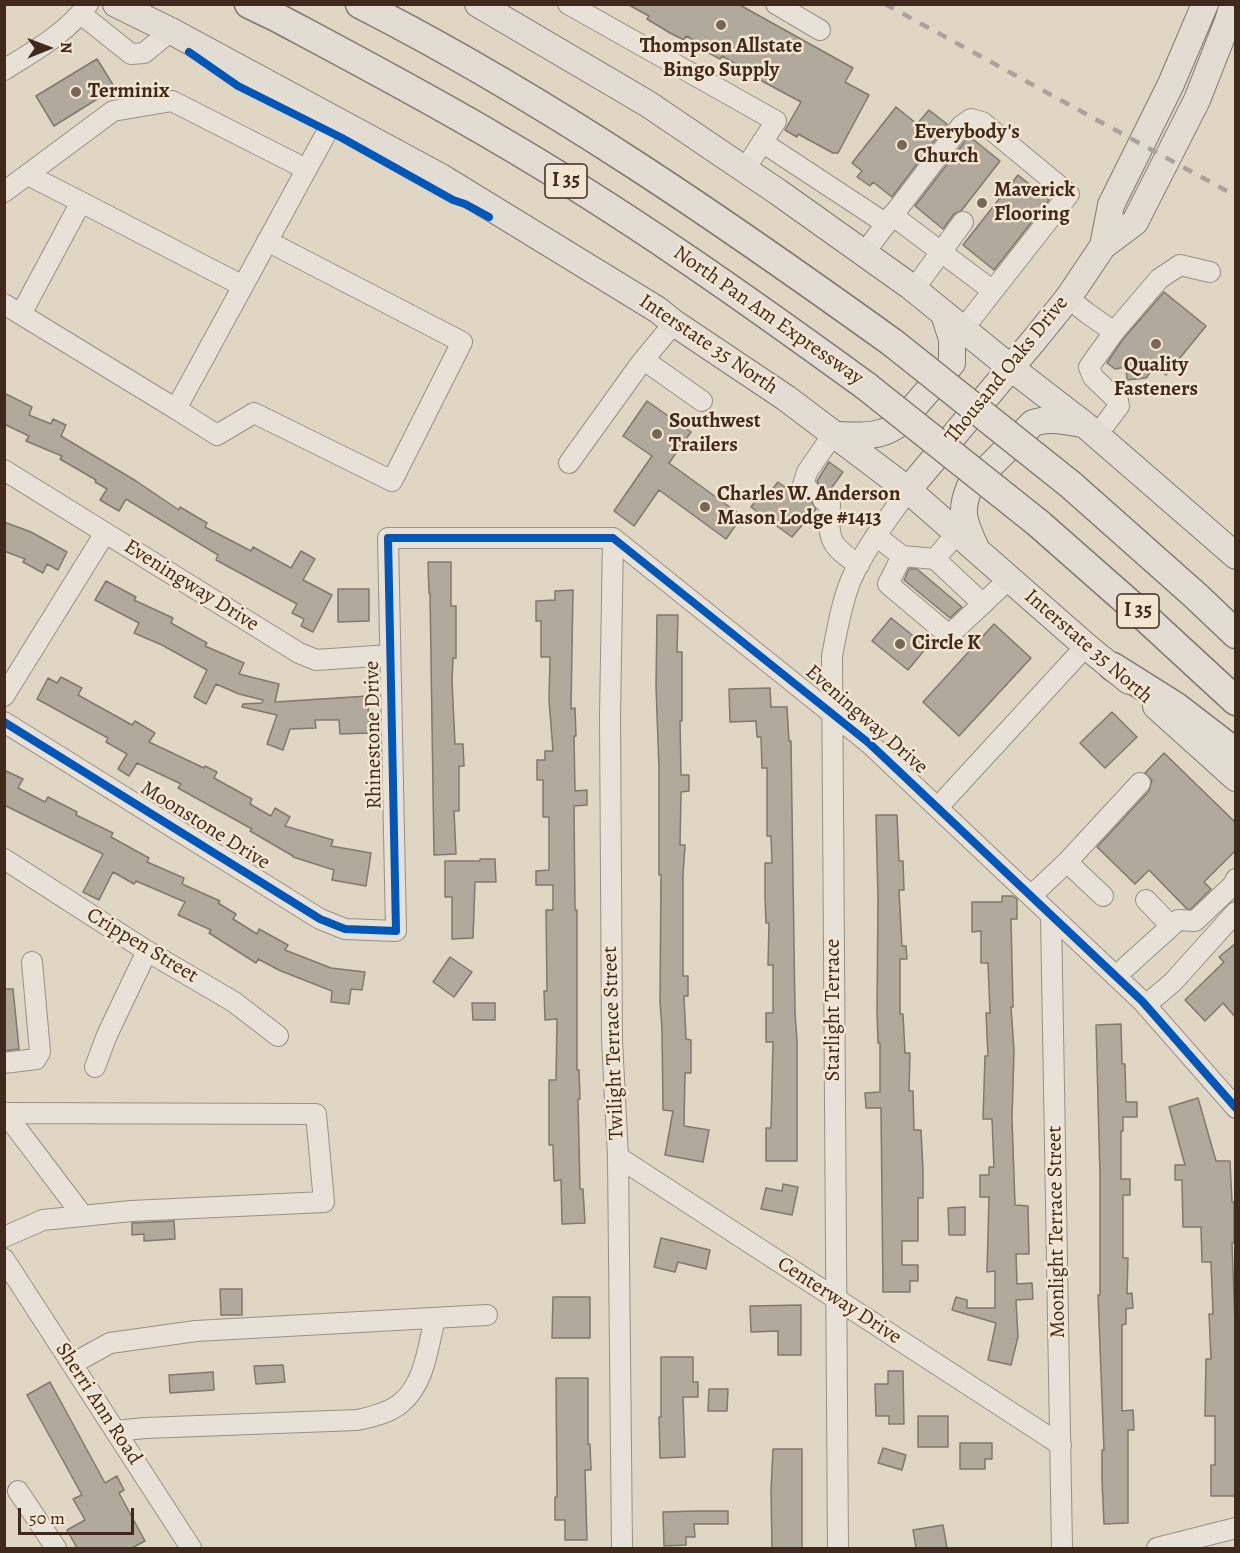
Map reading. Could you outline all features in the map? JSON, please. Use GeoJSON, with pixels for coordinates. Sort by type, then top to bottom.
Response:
{"type":"FeatureCollection","features":[{"type":"Feature","properties":{"kind":"highway","name":"North Pan Am Expressway"},"geometry":{"type":"LineString","coordinates":[[249,4],[414,91],[537,163],[646,231],[737,292],[866,386],[1038,524],[1147,619],[1236,701]]}},
{"type":"Feature","properties":{"kind":"highway","name":"I 35"},"geometry":{"type":"LineString","coordinates":[[360,4],[474,67],[609,148],[722,221],[893,343],[1071,485],[1236,634]]}},
{"type":"Feature","properties":{"kind":"highway"},"geometry":{"type":"LineString","coordinates":[[1113,667],[1175,706],[1236,753]]}},
{"type":"Feature","properties":{"kind":"main road","name":"Interstate 35 North"},"geometry":{"type":"LineString","coordinates":[[116,4],[171,31],[441,177],[658,310],[786,398],[908,490],[1113,667],[1236,778]]}},
{"type":"Feature","properties":{"kind":"main road","name":"Thousand Oaks Drive"},"geometry":{"type":"LineString","coordinates":[[1103,246],[1111,206],[1171,84],[1206,4]]}},
{"type":"Feature","properties":{"kind":"main road","name":"Thousand Oaks Drive"},"geometry":{"type":"LineString","coordinates":[[908,490],[1068,297],[1103,246],[1135,222],[1197,99],[1233,4]]}},
{"type":"Feature","properties":{"kind":"main road"},"geometry":{"type":"LineString","coordinates":[[487,7],[648,104],[914,289],[1091,430],[1236,556]]}},
{"type":"Feature","properties":{"kind":"main road"},"geometry":{"type":"LineString","coordinates":[[836,434],[880,435],[891,430],[952,363],[953,322]]}},
{"type":"Feature","properties":{"kind":"main road"},"geometry":{"type":"LineString","coordinates":[[977,551],[962,512],[970,486],[1032,423],[1044,419],[1057,419],[1091,430]]}},
{"type":"Feature","properties":{"kind":"street"},"geometry":{"type":"LineString","coordinates":[[568,4],[776,121],[745,170]]}},
{"type":"Feature","properties":{"kind":"street"},"geometry":{"type":"LineString","coordinates":[[776,4],[820,30]]}},
{"type":"Feature","properties":{"kind":"street"},"geometry":{"type":"LineString","coordinates":[[4,70],[49,42],[84,9],[132,54],[144,53],[171,31]]}},
{"type":"Feature","properties":{"kind":"street"},"geometry":{"type":"LineString","coordinates":[[4,192],[113,111],[172,101],[306,169]]}},
{"type":"Feature","properties":{"kind":"street"},"geometry":{"type":"LineString","coordinates":[[176,409],[334,119]]}},
{"type":"Feature","properties":{"kind":"street"},"geometry":{"type":"LineString","coordinates":[[864,253],[961,126],[971,119],[982,122],[1069,194],[993,291],[953,322]]}},
{"type":"Feature","properties":{"kind":"street"},"geometry":{"type":"LineString","coordinates":[[762,142],[942,251],[993,291]]}},
{"type":"Feature","properties":{"kind":"street"},"geometry":{"type":"LineString","coordinates":[[28,175],[243,286]]}},
{"type":"Feature","properties":{"kind":"street"},"geometry":{"type":"LineString","coordinates":[[81,202],[13,309],[217,435],[254,413],[392,481],[462,342],[267,241]]}},
{"type":"Feature","properties":{"kind":"street"},"geometry":{"type":"LineString","coordinates":[[914,289],[963,222]]}},
{"type":"Feature","properties":{"kind":"street"},"geometry":{"type":"LineString","coordinates":[[1091,430],[1119,406],[1118,401],[1093,377],[1089,368],[1114,332],[1159,279],[1180,265],[1210,272]]}},
{"type":"Feature","properties":{"kind":"street"},"geometry":{"type":"LineString","coordinates":[[1068,297],[1086,314],[1114,332]]}},
{"type":"Feature","properties":{"kind":"street"},"geometry":{"type":"LineString","coordinates":[[569,463],[674,323]]}},
{"type":"Feature","properties":{"kind":"street"},"geometry":{"type":"LineString","coordinates":[[644,360],[702,401]]}},
{"type":"Feature","properties":{"kind":"street"},"geometry":{"type":"LineString","coordinates":[[836,434],[807,472],[803,485],[830,506],[828,521],[831,539],[838,550],[859,565]]}},
{"type":"Feature","properties":{"kind":"street","name":"Eveningway Drive"},"geometry":{"type":"LineString","coordinates":[[4,470],[299,653],[316,660],[390,655]]}},
{"type":"Feature","properties":{"kind":"street","name":"Starlight Terrace"},"geometry":{"type":"LineString","coordinates":[[838,1548],[832,656],[841,610],[851,579],[876,536],[908,490]]}},
{"type":"Feature","properties":{"kind":"street"},"geometry":{"type":"LineString","coordinates":[[4,696],[105,533]]}},
{"type":"Feature","properties":{"kind":"street"},"geometry":{"type":"LineString","coordinates":[[935,559],[957,533]]}},
{"type":"Feature","properties":{"kind":"street"},"geometry":{"type":"LineString","coordinates":[[876,536],[902,556],[935,559],[983,604]]}},
{"type":"Feature","properties":{"kind":"street","name":"Rhinestone Drive"},"geometry":{"type":"LineString","coordinates":[[396,931],[388,538],[613,538]]}},
{"type":"Feature","properties":{"kind":"street","name":"Eveningway Drive"},"geometry":{"type":"LineString","coordinates":[[613,538],[870,744],[1116,976],[1229,1087],[1236,1108]]}},
{"type":"Feature","properties":{"kind":"street","name":"Twilight Terrace Street"},"geometry":{"type":"LineString","coordinates":[[613,538],[610,716],[611,944],[612,1040],[618,1157],[622,1548]]}},
{"type":"Feature","properties":{"kind":"street"},"geometry":{"type":"LineString","coordinates":[[902,556],[888,584],[944,631],[952,632],[1009,579]]}},
{"type":"Feature","properties":{"kind":"street"},"geometry":{"type":"LineString","coordinates":[[938,807],[1086,646]]}},
{"type":"Feature","properties":{"kind":"street","name":"Moonstone Drive"},"geometry":{"type":"LineString","coordinates":[[4,722],[320,920],[345,929],[396,931]]}},
{"type":"Feature","properties":{"kind":"street"},"geometry":{"type":"LineString","coordinates":[[1032,896],[1067,862],[1140,783]]}},
{"type":"Feature","properties":{"kind":"street","name":"Crippen Street"},"geometry":{"type":"LineString","coordinates":[[4,859],[147,951],[234,1002],[278,1036]]}},
{"type":"Feature","properties":{"kind":"street"},"geometry":{"type":"LineString","coordinates":[[1067,862],[1103,896]]}},
{"type":"Feature","properties":{"kind":"street"},"geometry":{"type":"LineString","coordinates":[[1116,976],[1178,920],[1195,921],[1233,885],[1236,879]]}},
{"type":"Feature","properties":{"kind":"street"},"geometry":{"type":"LineString","coordinates":[[1146,900],[1171,926]]}},
{"type":"Feature","properties":{"kind":"street"},"geometry":{"type":"LineString","coordinates":[[1146,1005],[1173,982],[1236,912]]}},
{"type":"Feature","properties":{"kind":"street","name":"Moonlight Terrace Street"},"geometry":{"type":"LineString","coordinates":[[1051,915],[1062,1548]]}},
{"type":"Feature","properties":{"kind":"street"},"geometry":{"type":"LineString","coordinates":[[95,1067],[107,1035],[147,951]]}},
{"type":"Feature","properties":{"kind":"street"},"geometry":{"type":"LineString","coordinates":[[4,1063],[36,1059],[40,1053],[32,962]]}},
{"type":"Feature","properties":{"kind":"street"},"geometry":{"type":"LineString","coordinates":[[5,1113],[83,1216]]}},
{"type":"Feature","properties":{"kind":"street"},"geometry":{"type":"LineString","coordinates":[[4,1237],[43,1220],[131,1211],[324,1202],[316,1114],[5,1113]]}},
{"type":"Feature","properties":{"kind":"street","name":"Centerway Drive"},"geometry":{"type":"LineString","coordinates":[[618,1157],[1060,1445]]}},
{"type":"Feature","properties":{"kind":"street","name":"Sherri Ann Road"},"geometry":{"type":"LineString","coordinates":[[4,1259],[191,1548]]}},
{"type":"Feature","properties":{"kind":"street"},"geometry":{"type":"LineString","coordinates":[[72,1364],[110,1342],[196,1330],[487,1315]]}},
{"type":"Feature","properties":{"kind":"street"},"geometry":{"type":"LineString","coordinates":[[116,1431],[357,1420],[381,1414],[400,1404],[415,1387],[425,1362],[435,1318]]}},
{"type":"Feature","properties":{"kind":"street"},"geometry":{"type":"LineString","coordinates":[[18,1491],[56,1548]]}},
{"type":"Feature","properties":{"kind":"street"},"geometry":{"type":"LineString","coordinates":[[1157,1548],[1236,1528]]}},
{"type":"Feature","properties":{"kind":"building"},"geometry":{"type":"Polygon","coordinates":[[[627,4],[738,4],[853,68],[845,82],[869,95],[838,153],[833,153],[798,134],[797,137],[785,130],[801,102],[747,73],[748,71],[722,56],[720,59],[709,53],[711,49],[686,36],[684,40],[670,33],[647,19],[649,16],[627,4]]]}},
{"type":"Feature","properties":{"kind":"building","name":"Terminix"},"geometry":{"type":"Polygon","coordinates":[[[97,59],[115,88],[54,126],[36,96],[97,59]]]}},
{"type":"Feature","properties":{"kind":"building","name":"Everybody's Church"},"geometry":{"type":"Polygon","coordinates":[[[896,107],[917,124],[929,110],[947,124],[892,197],[873,182],[870,186],[857,177],[862,171],[852,163],[896,107]]]}},
{"type":"Feature","properties":{"kind":"building"},"geometry":{"type":"Polygon","coordinates":[[[969,136],[1000,161],[961,211],[954,214],[943,229],[915,206],[969,136]]]}},
{"type":"Feature","properties":{"kind":"building"},"geometry":{"type":"Polygon","coordinates":[[[1018,175],[1049,200],[994,270],[963,245],[1018,175]]]}},
{"type":"Feature","properties":{"kind":"building","name":"Quality Fasteners"},"geometry":{"type":"Polygon","coordinates":[[[1164,292],[1206,326],[1166,375],[1155,366],[1146,378],[1127,380],[1126,367],[1115,369],[1107,363],[1123,339],[1164,292]]]}},
{"type":"Feature","properties":{"kind":"building"},"geometry":{"type":"Polygon","coordinates":[[[4,393],[32,407],[29,415],[51,424],[53,419],[66,425],[61,436],[179,510],[180,507],[207,523],[205,527],[251,551],[253,547],[291,568],[301,551],[315,559],[303,580],[332,595],[313,632],[301,626],[304,619],[292,613],[297,604],[216,560],[218,555],[126,499],[119,511],[100,500],[107,489],[95,482],[96,480],[60,459],[62,456],[26,441],[29,436],[4,424],[4,393]]]}},
{"type":"Feature","properties":{"kind":"building"},"geometry":{"type":"Polygon","coordinates":[[[647,401],[691,432],[669,463],[742,516],[726,539],[659,490],[634,526],[614,511],[652,456],[623,436],[647,401]]]}},
{"type":"Feature","properties":{"kind":"building"},"geometry":{"type":"Polygon","coordinates":[[[829,462],[843,472],[830,490],[821,489],[817,481],[829,462]]]}},
{"type":"Feature","properties":{"kind":"building"},"geometry":{"type":"Polygon","coordinates":[[[778,482],[785,487],[786,485],[802,500],[811,501],[816,509],[792,537],[751,507],[761,493],[766,497],[778,482]]]}},
{"type":"Feature","properties":{"kind":"building"},"geometry":{"type":"Polygon","coordinates":[[[4,522],[31,532],[67,552],[58,570],[47,564],[43,573],[23,562],[25,559],[4,551],[4,522]]]}},
{"type":"Feature","properties":{"kind":"building"},"geometry":{"type":"Polygon","coordinates":[[[428,562],[451,562],[451,606],[456,606],[456,658],[453,658],[452,681],[455,744],[463,744],[464,766],[459,766],[459,811],[454,811],[456,854],[434,855],[428,562]]]}},
{"type":"Feature","properties":{"kind":"building"},"geometry":{"type":"Polygon","coordinates":[[[909,569],[917,569],[962,607],[950,618],[904,580],[909,569]]]}},
{"type":"Feature","properties":{"kind":"building"},"geometry":{"type":"Polygon","coordinates":[[[106,581],[136,597],[134,600],[173,618],[171,623],[207,643],[205,646],[244,663],[239,674],[279,684],[275,702],[368,696],[369,733],[340,734],[339,720],[315,720],[316,728],[290,729],[283,750],[267,744],[277,715],[242,707],[243,704],[262,703],[263,700],[239,694],[216,684],[206,704],[194,697],[207,670],[162,645],[134,633],[139,623],[95,600],[106,581]]]}},
{"type":"Feature","properties":{"kind":"building"},"geometry":{"type":"Polygon","coordinates":[[[338,589],[369,589],[369,621],[338,622],[338,589]]]}},
{"type":"Feature","properties":{"kind":"building"},"geometry":{"type":"Polygon","coordinates":[[[573,590],[571,709],[575,708],[575,791],[587,790],[587,805],[574,806],[580,1189],[583,1189],[585,1223],[562,1224],[561,1180],[554,1181],[553,1145],[549,1145],[549,1080],[556,1080],[557,1019],[545,1020],[544,991],[547,991],[546,910],[553,910],[553,885],[536,885],[536,871],[549,870],[549,817],[543,817],[543,780],[537,780],[537,760],[545,760],[545,751],[553,751],[549,700],[550,657],[541,657],[541,621],[536,621],[536,601],[555,600],[555,591],[573,590]]]}},
{"type":"Feature","properties":{"kind":"building"},"geometry":{"type":"Polygon","coordinates":[[[657,615],[678,615],[677,652],[682,652],[681,775],[689,775],[689,791],[681,792],[680,845],[685,845],[683,976],[688,976],[688,996],[684,996],[686,1039],[691,1040],[691,1073],[685,1073],[684,1126],[709,1130],[703,1162],[665,1155],[673,1111],[663,1110],[660,1001],[661,875],[659,875],[656,686],[657,615]]]}},
{"type":"Feature","properties":{"kind":"building","name":"Circle K"},"geometry":{"type":"Polygon","coordinates":[[[891,618],[927,647],[908,670],[872,641],[891,618]]]}},
{"type":"Feature","properties":{"kind":"building"},"geometry":{"type":"Polygon","coordinates":[[[994,624],[1031,658],[959,736],[923,702],[994,624]]]}},
{"type":"Feature","properties":{"kind":"building"},"geometry":{"type":"Polygon","coordinates":[[[61,677],[82,688],[78,695],[132,725],[135,721],[155,733],[149,742],[217,772],[214,778],[252,799],[250,804],[271,816],[275,808],[290,817],[285,826],[333,840],[331,846],[371,853],[366,886],[332,880],[334,870],[293,857],[250,831],[252,829],[178,788],[181,784],[137,763],[129,776],[118,769],[127,754],[106,742],[108,738],[37,699],[48,678],[57,683],[61,677]]]}},
{"type":"Feature","properties":{"kind":"building"},"geometry":{"type":"Polygon","coordinates":[[[770,688],[771,707],[787,707],[789,741],[791,741],[797,1161],[766,1161],[766,1128],[771,1128],[773,1042],[766,1042],[766,1013],[773,1013],[773,965],[768,965],[769,923],[766,923],[765,897],[765,863],[772,863],[771,836],[767,836],[767,768],[762,768],[761,737],[757,737],[756,721],[730,722],[729,689],[770,688]]]}},
{"type":"Feature","properties":{"kind":"building"},"geometry":{"type":"Polygon","coordinates":[[[1112,712],[1137,737],[1105,768],[1080,743],[1112,712]]]}},
{"type":"Feature","properties":{"kind":"building"},"geometry":{"type":"Polygon","coordinates":[[[1164,753],[1236,823],[1236,850],[1204,882],[1211,889],[1191,909],[1187,909],[1149,870],[1135,884],[1097,847],[1149,791],[1152,780],[1145,773],[1164,753]]]}},
{"type":"Feature","properties":{"kind":"building"},"geometry":{"type":"Polygon","coordinates":[[[4,770],[23,779],[18,788],[45,802],[48,797],[77,812],[76,815],[113,833],[111,837],[149,858],[147,862],[184,878],[182,884],[220,901],[218,903],[236,914],[233,919],[257,934],[259,929],[288,945],[285,950],[331,968],[365,972],[362,990],[351,989],[349,1004],[331,1002],[332,991],[281,971],[258,959],[256,963],[209,933],[211,930],[178,915],[185,902],[136,881],[134,884],[113,872],[99,900],[83,892],[103,854],[4,805],[4,770]]]}},
{"type":"Feature","properties":{"kind":"building"},"geometry":{"type":"Polygon","coordinates":[[[876,815],[897,815],[899,861],[903,861],[904,890],[899,890],[902,946],[906,946],[907,959],[900,959],[900,1014],[903,1014],[905,1053],[910,1053],[909,1091],[913,1091],[914,1130],[921,1130],[923,1171],[923,1198],[918,1198],[918,1241],[902,1241],[902,1265],[918,1265],[918,1281],[910,1281],[910,1292],[883,1292],[881,1108],[866,1108],[865,1093],[880,1092],[880,1043],[878,1043],[877,1011],[876,815]]]}},
{"type":"Feature","properties":{"kind":"building"},"geometry":{"type":"Polygon","coordinates":[[[480,859],[495,859],[496,882],[475,882],[473,938],[452,939],[452,897],[445,897],[445,861],[480,861],[480,859]]]}},
{"type":"Feature","properties":{"kind":"building"},"geometry":{"type":"Polygon","coordinates":[[[1002,896],[1013,896],[1017,899],[1017,919],[1011,919],[1013,1007],[1011,1007],[1014,1051],[1012,1119],[1015,1205],[1028,1206],[1029,1254],[1016,1254],[1017,1284],[1032,1283],[1033,1299],[1016,1300],[1018,1337],[1011,1365],[988,1360],[996,1323],[952,1310],[956,1297],[967,1300],[967,1308],[995,1308],[995,1271],[987,1272],[989,1197],[980,1197],[980,1175],[989,1175],[989,1167],[994,1167],[992,1119],[983,1119],[985,1056],[988,1056],[986,1013],[990,1013],[988,963],[981,963],[981,931],[972,932],[972,902],[1002,902],[1002,896]]]}},
{"type":"Feature","properties":{"kind":"building"},"geometry":{"type":"Polygon","coordinates":[[[1236,943],[1236,1018],[1223,1003],[1205,1021],[1185,1000],[1224,962],[1219,957],[1236,943]]]}},
{"type":"Feature","properties":{"kind":"building"},"geometry":{"type":"Polygon","coordinates":[[[450,957],[472,972],[454,997],[433,982],[450,957]]]}},
{"type":"Feature","properties":{"kind":"building"},"geometry":{"type":"Polygon","coordinates":[[[4,989],[13,989],[19,1049],[4,1051],[4,989]]]}},
{"type":"Feature","properties":{"kind":"building"},"geometry":{"type":"Polygon","coordinates":[[[472,1003],[495,1003],[495,1020],[473,1020],[472,1003]]]}},
{"type":"Feature","properties":{"kind":"building"},"geometry":{"type":"Polygon","coordinates":[[[1121,1024],[1126,1102],[1137,1102],[1137,1117],[1123,1117],[1123,1131],[1121,1131],[1121,1179],[1130,1179],[1130,1195],[1123,1195],[1123,1258],[1128,1258],[1127,1294],[1132,1293],[1133,1308],[1126,1309],[1126,1324],[1122,1325],[1122,1411],[1133,1410],[1134,1430],[1128,1430],[1128,1523],[1104,1524],[1102,1450],[1104,1450],[1098,1295],[1100,1295],[1100,1175],[1096,1025],[1121,1024]]]}},
{"type":"Feature","properties":{"kind":"building"},"geometry":{"type":"Polygon","coordinates":[[[1198,1098],[1216,1161],[1230,1161],[1232,1202],[1234,1202],[1234,1243],[1232,1243],[1236,1352],[1236,1496],[1211,1496],[1211,1465],[1215,1465],[1215,1416],[1205,1416],[1206,1359],[1211,1359],[1209,1314],[1213,1314],[1211,1262],[1202,1262],[1201,1227],[1183,1227],[1182,1180],[1175,1180],[1175,1165],[1185,1165],[1169,1107],[1198,1098]]]}},
{"type":"Feature","properties":{"kind":"building"},"geometry":{"type":"Polygon","coordinates":[[[783,1184],[798,1187],[792,1215],[761,1209],[766,1188],[782,1191],[783,1184]]]}},
{"type":"Feature","properties":{"kind":"building"},"geometry":{"type":"Polygon","coordinates":[[[965,1207],[965,1235],[949,1235],[948,1208],[965,1207]]]}},
{"type":"Feature","properties":{"kind":"building"},"geometry":{"type":"Polygon","coordinates":[[[174,1221],[175,1239],[144,1241],[144,1234],[132,1235],[132,1223],[174,1221]]]}},
{"type":"Feature","properties":{"kind":"building"},"geometry":{"type":"Polygon","coordinates":[[[661,1238],[710,1250],[706,1269],[678,1262],[675,1272],[654,1267],[661,1238]]]}},
{"type":"Feature","properties":{"kind":"building"},"geometry":{"type":"Polygon","coordinates":[[[220,1289],[242,1289],[242,1315],[221,1315],[220,1289]]]}},
{"type":"Feature","properties":{"kind":"building"},"geometry":{"type":"Polygon","coordinates":[[[553,1297],[590,1297],[590,1338],[552,1338],[553,1297]]]}},
{"type":"Feature","properties":{"kind":"building"},"geometry":{"type":"Polygon","coordinates":[[[801,1305],[801,1355],[778,1355],[778,1331],[751,1332],[750,1306],[801,1305]]]}},
{"type":"Feature","properties":{"kind":"building"},"geometry":{"type":"Polygon","coordinates":[[[661,1357],[693,1357],[693,1382],[698,1382],[698,1397],[683,1397],[685,1457],[660,1458],[661,1357]]]}},
{"type":"Feature","properties":{"kind":"building"},"geometry":{"type":"Polygon","coordinates":[[[283,1365],[285,1382],[256,1384],[254,1366],[283,1365]]]}},
{"type":"Feature","properties":{"kind":"building"},"geometry":{"type":"Polygon","coordinates":[[[888,1371],[903,1371],[904,1424],[889,1424],[889,1416],[876,1416],[875,1384],[888,1384],[888,1371]]]}},
{"type":"Feature","properties":{"kind":"building"},"geometry":{"type":"Polygon","coordinates":[[[213,1372],[214,1390],[170,1393],[169,1375],[213,1372]]]}},
{"type":"Feature","properties":{"kind":"building"},"geometry":{"type":"Polygon","coordinates":[[[556,1378],[588,1378],[588,1444],[590,1444],[591,1470],[585,1470],[587,1540],[565,1540],[565,1520],[555,1520],[555,1497],[557,1497],[556,1378]]]}},
{"type":"Feature","properties":{"kind":"building"},"geometry":{"type":"Polygon","coordinates":[[[50,1382],[105,1483],[117,1476],[124,1490],[119,1493],[145,1541],[132,1548],[77,1548],[67,1530],[85,1520],[73,1499],[82,1495],[27,1395],[50,1382]]]}},
{"type":"Feature","properties":{"kind":"building"},"geometry":{"type":"Polygon","coordinates":[[[709,1389],[728,1389],[727,1411],[708,1411],[709,1389]]]}},
{"type":"Feature","properties":{"kind":"building"},"geometry":{"type":"Polygon","coordinates":[[[918,1416],[948,1416],[948,1447],[918,1447],[918,1416]]]}},
{"type":"Feature","properties":{"kind":"building"},"geometry":{"type":"Polygon","coordinates":[[[960,1443],[992,1443],[992,1459],[985,1459],[985,1469],[960,1469],[960,1443]]]}},
{"type":"Feature","properties":{"kind":"building"},"geometry":{"type":"Polygon","coordinates":[[[883,1448],[906,1455],[902,1470],[878,1463],[883,1448]]]}},
{"type":"Feature","properties":{"kind":"building"},"geometry":{"type":"Polygon","coordinates":[[[773,1449],[802,1449],[802,1548],[772,1548],[773,1449]]]}},
{"type":"Feature","properties":{"kind":"building"},"geometry":{"type":"Polygon","coordinates":[[[728,1511],[728,1524],[694,1524],[695,1537],[686,1537],[686,1545],[664,1546],[663,1512],[728,1511]]]}},
{"type":"Feature","properties":{"kind":"building"},"geometry":{"type":"Polygon","coordinates":[[[943,1525],[947,1548],[916,1548],[913,1530],[943,1525]]]}},
{"type":"Feature","properties":{"kind":"railway"},"geometry":{"type":"LineString","coordinates":[[885,4],[1236,196]]}},
{"type":"Feature","properties":{"kind":"cycle path"},"geometry":{"type":"LineString","coordinates":[[189,52],[238,86],[342,138],[453,200],[489,217]]}},
{"type":"Feature","properties":{"kind":"cycle path"},"geometry":{"type":"LineString","coordinates":[[4,722],[320,919],[345,929],[396,931],[388,538],[613,538],[870,744],[1142,1001],[1236,1108]]}},
{"type":"Feature","properties":{"kind":"place","name":"Thompson Allstate Bingo Supply"},"geometry":{"type":"Point","coordinates":[721,25]}},
{"type":"Feature","properties":{"kind":"place","name":"Terminix"},"geometry":{"type":"Point","coordinates":[76,92]}},
{"type":"Feature","properties":{"kind":"place","name":"Everybody's Church"},"geometry":{"type":"Point","coordinates":[902,145]}},
{"type":"Feature","properties":{"kind":"place","name":"Maverick Flooring"},"geometry":{"type":"Point","coordinates":[982,203]}},
{"type":"Feature","properties":{"kind":"place","name":"Quality Fasteners"},"geometry":{"type":"Point","coordinates":[1156,344]}},
{"type":"Feature","properties":{"kind":"place","name":"Southwest Trailers"},"geometry":{"type":"Point","coordinates":[657,434]}},
{"type":"Feature","properties":{"kind":"place","name":"Charles W. Anderson Mason Lodge #1413"},"geometry":{"type":"Point","coordinates":[705,507]}},
{"type":"Feature","properties":{"kind":"place","name":"Circle K"},"geometry":{"type":"Point","coordinates":[900,644]}}]}
